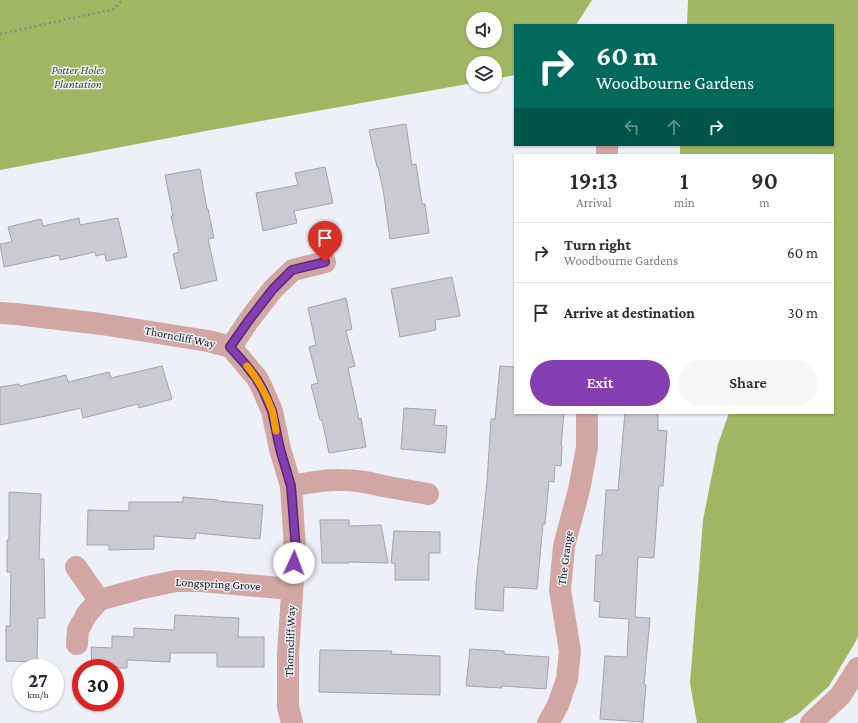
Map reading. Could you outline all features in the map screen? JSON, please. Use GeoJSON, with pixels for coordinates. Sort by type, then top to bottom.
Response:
{"type":"FeatureCollection","features":[{"type":"Feature","properties":{"kind":"street"},"geometry":{"type":"LineString","coordinates":[[230,347],[273,289],[292,270],[325,262]]}},
{"type":"Feature","properties":{"kind":"street","name":"Thorncliff Way"},"geometry":{"type":"LineString","coordinates":[[0,314],[16,314],[102,324],[208,341],[230,347],[256,378],[272,411],[280,449],[291,486],[296,550],[288,654],[288,708],[292,723]]}},
{"type":"Feature","properties":{"kind":"street","name":"The Grange"},"geometry":{"type":"LineString","coordinates":[[548,723],[558,705],[567,679],[570,651],[560,590],[564,546],[579,490],[587,447],[587,414]]}},
{"type":"Feature","properties":{"kind":"street"},"geometry":{"type":"LineString","coordinates":[[291,486],[322,480],[339,480],[369,482],[428,494]]}},
{"type":"Feature","properties":{"kind":"street"},"geometry":{"type":"LineString","coordinates":[[76,567],[99,600],[87,614],[78,630],[77,644]]}},
{"type":"Feature","properties":{"kind":"street","name":"Longspring Grove"},"geometry":{"type":"LineString","coordinates":[[99,600],[176,581],[201,581],[292,589]]}},
{"type":"Feature","properties":{"kind":"street"},"geometry":{"type":"LineString","coordinates":[[811,723],[840,696],[858,668]]}},
{"type":"Feature","properties":{"kind":"path"},"geometry":{"type":"LineString","coordinates":[[0,34],[114,9],[122,0]]}},
{"type":"Feature","properties":{"kind":"green space","name":"Potter Holes Plantation"},"geometry":{"type":"Polygon","coordinates":[[[0,0],[592,0],[577,24],[514,24],[514,75],[502,78],[502,56],[466,56],[466,84],[0,170],[0,0]]]}},
{"type":"Feature","properties":{"kind":"green space"},"geometry":{"type":"Polygon","coordinates":[[[688,0],[858,0],[858,636],[829,686],[798,714],[782,723],[697,723],[690,683],[703,520],[718,444],[729,414],[834,414],[834,154],[680,154],[680,146],[834,146],[834,24],[687,24],[688,0]]]}},
{"type":"Feature","properties":{"kind":"building"},"geometry":{"type":"Polygon","coordinates":[[[406,124],[412,165],[416,164],[422,204],[425,204],[429,233],[390,239],[383,189],[369,130],[406,124]]]}},
{"type":"Feature","properties":{"kind":"building"},"geometry":{"type":"Polygon","coordinates":[[[325,167],[333,203],[294,211],[297,223],[263,231],[256,193],[298,185],[295,173],[325,167]]]}},
{"type":"Feature","properties":{"kind":"building"},"geometry":{"type":"Polygon","coordinates":[[[200,169],[214,238],[208,239],[217,280],[181,289],[173,254],[179,252],[171,216],[173,216],[165,175],[200,169]]]}},
{"type":"Feature","properties":{"kind":"building"},"geometry":{"type":"Polygon","coordinates":[[[79,218],[80,225],[118,218],[127,257],[106,261],[105,254],[96,256],[95,252],[60,260],[59,255],[4,267],[0,244],[12,242],[8,227],[41,219],[43,226],[79,218]]]}},
{"type":"Feature","properties":{"kind":"building"},"geometry":{"type":"Polygon","coordinates":[[[452,277],[460,316],[435,320],[436,330],[400,337],[391,289],[452,277]]]}},
{"type":"Feature","properties":{"kind":"building"},"geometry":{"type":"Polygon","coordinates":[[[346,298],[352,329],[346,331],[355,366],[348,368],[359,419],[361,418],[366,447],[329,453],[322,420],[320,420],[311,385],[318,383],[309,347],[316,345],[308,308],[346,298]]]}},
{"type":"Feature","properties":{"kind":"building"},"geometry":{"type":"Polygon","coordinates":[[[162,366],[172,399],[139,408],[138,404],[83,418],[81,408],[0,425],[0,387],[19,384],[20,386],[66,375],[68,382],[109,372],[111,378],[162,366]]]}},
{"type":"Feature","properties":{"kind":"building"},"geometry":{"type":"Polygon","coordinates":[[[500,366],[514,367],[514,414],[564,414],[561,466],[555,465],[554,482],[549,481],[545,524],[543,524],[537,589],[504,587],[503,611],[475,609],[476,584],[487,482],[491,419],[495,419],[500,366]]]}},
{"type":"Feature","properties":{"kind":"building"},"geometry":{"type":"Polygon","coordinates":[[[404,408],[436,410],[434,425],[447,426],[445,453],[401,449],[404,408]]]}},
{"type":"Feature","properties":{"kind":"building"},"geometry":{"type":"Polygon","coordinates":[[[625,414],[658,414],[658,430],[667,431],[663,486],[659,486],[654,558],[638,557],[635,617],[650,618],[644,685],[646,685],[643,722],[600,719],[605,656],[627,657],[629,619],[599,617],[600,602],[594,601],[596,555],[602,555],[606,490],[618,490],[625,414]]]}},
{"type":"Feature","properties":{"kind":"building"},"geometry":{"type":"Polygon","coordinates":[[[9,492],[41,494],[39,559],[44,559],[45,618],[38,618],[37,659],[12,659],[12,661],[6,661],[6,626],[10,626],[11,572],[7,572],[7,540],[9,540],[9,492]]]}},
{"type":"Feature","properties":{"kind":"building"},"geometry":{"type":"Polygon","coordinates":[[[183,497],[263,505],[260,539],[196,533],[195,539],[154,536],[154,549],[109,550],[109,545],[87,545],[88,510],[129,511],[129,502],[183,502],[183,497]]]}},
{"type":"Feature","properties":{"kind":"building"},"geometry":{"type":"Polygon","coordinates":[[[320,520],[349,520],[349,526],[381,525],[388,563],[322,563],[320,520]]]}},
{"type":"Feature","properties":{"kind":"building"},"geometry":{"type":"Polygon","coordinates":[[[394,531],[440,532],[440,553],[429,553],[429,580],[395,580],[395,563],[391,563],[394,531]]]}},
{"type":"Feature","properties":{"kind":"building"},"geometry":{"type":"Polygon","coordinates":[[[175,615],[239,618],[238,637],[264,637],[264,667],[217,667],[217,653],[170,653],[170,662],[127,660],[127,668],[124,668],[124,659],[92,659],[91,647],[112,648],[112,636],[134,637],[134,628],[174,630],[175,615]]]}},
{"type":"Feature","properties":{"kind":"building"},"geometry":{"type":"Polygon","coordinates":[[[470,649],[504,651],[504,654],[549,657],[546,689],[502,686],[502,688],[466,686],[470,649]]]}},
{"type":"Feature","properties":{"kind":"building"},"geometry":{"type":"Polygon","coordinates":[[[320,650],[392,651],[391,654],[440,656],[440,695],[319,692],[320,650]]]}},
{"type":"Feature","properties":{"kind":"slow traffic"},"geometry":{"type":"LineString","coordinates":[[247,366],[263,390],[272,411],[276,431]]}},
{"type":"Feature","properties":{"kind":"route"},"geometry":{"type":"LineString","coordinates":[[294,563],[296,550],[291,486],[280,449],[272,411],[256,378],[230,347],[273,289],[292,270],[325,262]]}}]}
